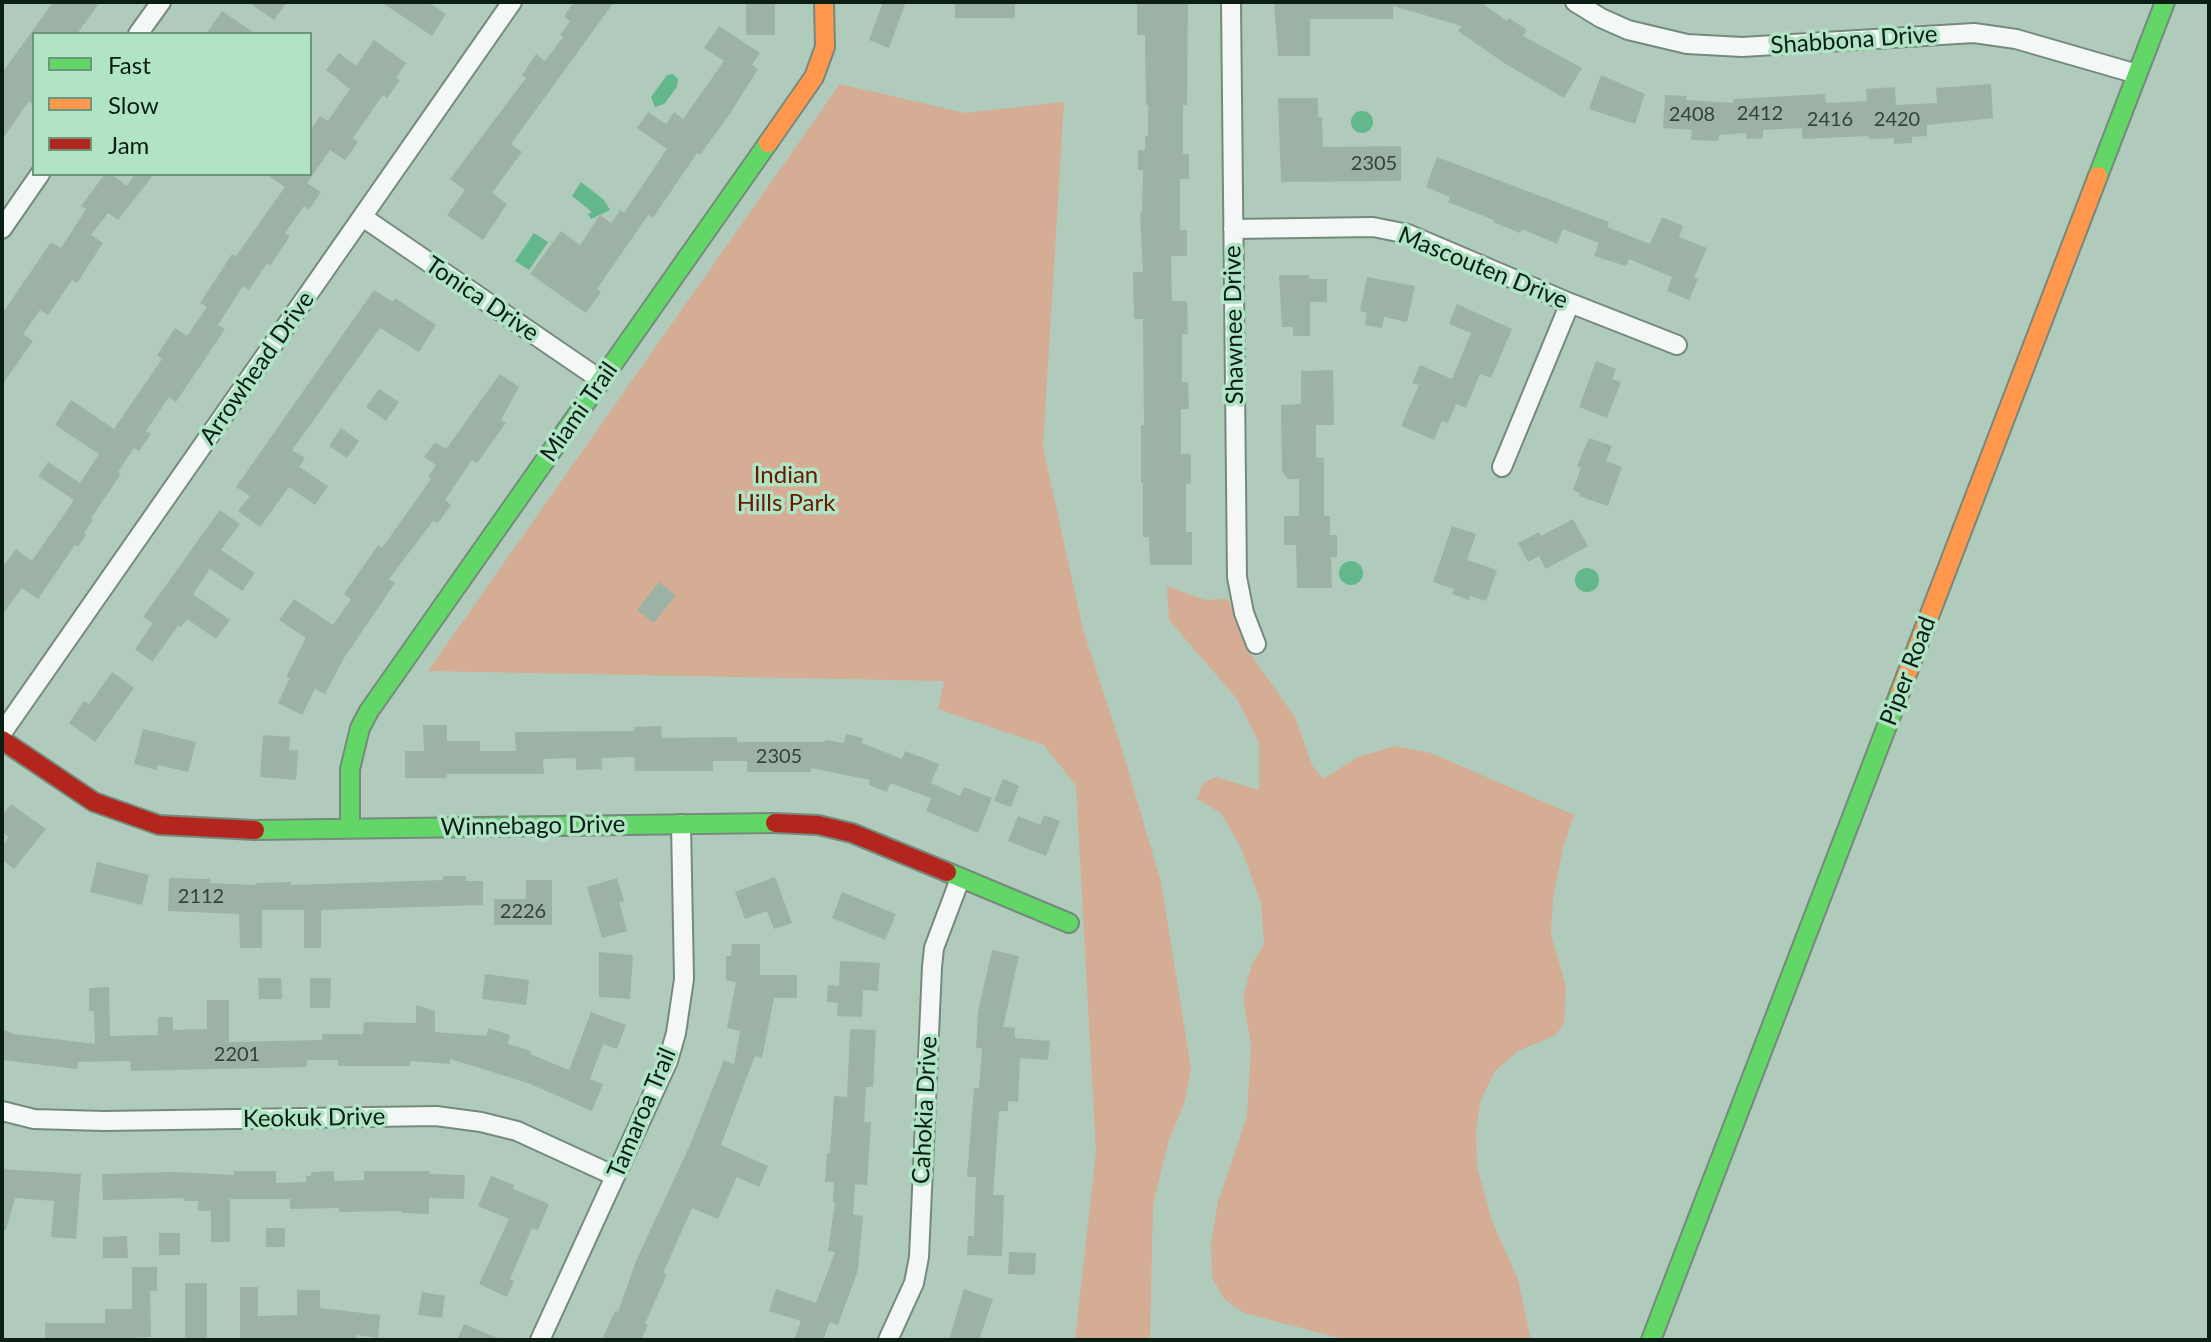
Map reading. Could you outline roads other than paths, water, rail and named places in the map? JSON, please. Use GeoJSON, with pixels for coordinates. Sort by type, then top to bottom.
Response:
{"type":"FeatureCollection","features":[{"type":"Feature","properties":{"kind":"street"},"geometry":{"type":"LineString","coordinates":[[139,32],[161,2]]}},
{"type":"Feature","properties":{"kind":"street","name":"Arrowhead Drive"},"geometry":{"type":"LineString","coordinates":[[2,733],[512,2]]}},
{"type":"Feature","properties":{"kind":"street","name":"Miami Trail"},"geometry":{"type":"LineString","coordinates":[[350,828],[353,749],[369,711],[814,77],[825,47],[824,2]]}},
{"type":"Feature","properties":{"kind":"street","name":"Shawnee Drive"},"geometry":{"type":"LineString","coordinates":[[1231,2],[1237,577],[1244,613],[1256,644]]}},
{"type":"Feature","properties":{"kind":"street","name":"Shabbona Drive"},"geometry":{"type":"LineString","coordinates":[[1575,2],[1628,30],[1687,44],[1742,47],[1974,33],[2016,39],[2137,74]]}},
{"type":"Feature","properties":{"kind":"street","name":"Piper Road"},"geometry":{"type":"LineString","coordinates":[[1651,1340],[2165,2]]}},
{"type":"Feature","properties":{"kind":"street"},"geometry":{"type":"LineString","coordinates":[[2,229],[39,176]]}},
{"type":"Feature","properties":{"kind":"street","name":"Tonica Drive"},"geometry":{"type":"LineString","coordinates":[[364,218],[601,380]]}},
{"type":"Feature","properties":{"kind":"street","name":"Mascouten Drive"},"geometry":{"type":"LineString","coordinates":[[1233,229],[1373,227],[1408,234],[1677,345]]}},
{"type":"Feature","properties":{"kind":"street"},"geometry":{"type":"LineString","coordinates":[[1502,467],[1570,303]]}},
{"type":"Feature","properties":{"kind":"street","name":"Winnebago Drive"},"geometry":{"type":"LineString","coordinates":[[2,740],[94,802],[159,825],[224,830],[818,825],[852,833],[1069,923]]}},
{"type":"Feature","properties":{"kind":"street","name":"Tamaroa Trail"},"geometry":{"type":"LineString","coordinates":[[540,1340],[668,1061],[681,1008],[684,979],[681,824]]}},
{"type":"Feature","properties":{"kind":"street","name":"Cahokia Drive"},"geometry":{"type":"LineString","coordinates":[[888,1340],[914,1283],[919,1257],[933,957],[960,879]]}},
{"type":"Feature","properties":{"kind":"street","name":"Keokuk Drive"},"geometry":{"type":"LineString","coordinates":[[2,1111],[34,1119],[104,1121],[436,1116],[517,1131],[615,1176]]}},
{"type":"Feature","properties":{"kind":"park label","name":"Indian Hills Park"},"geometry":{"type":"Point","coordinates":[786,489]}}]}
